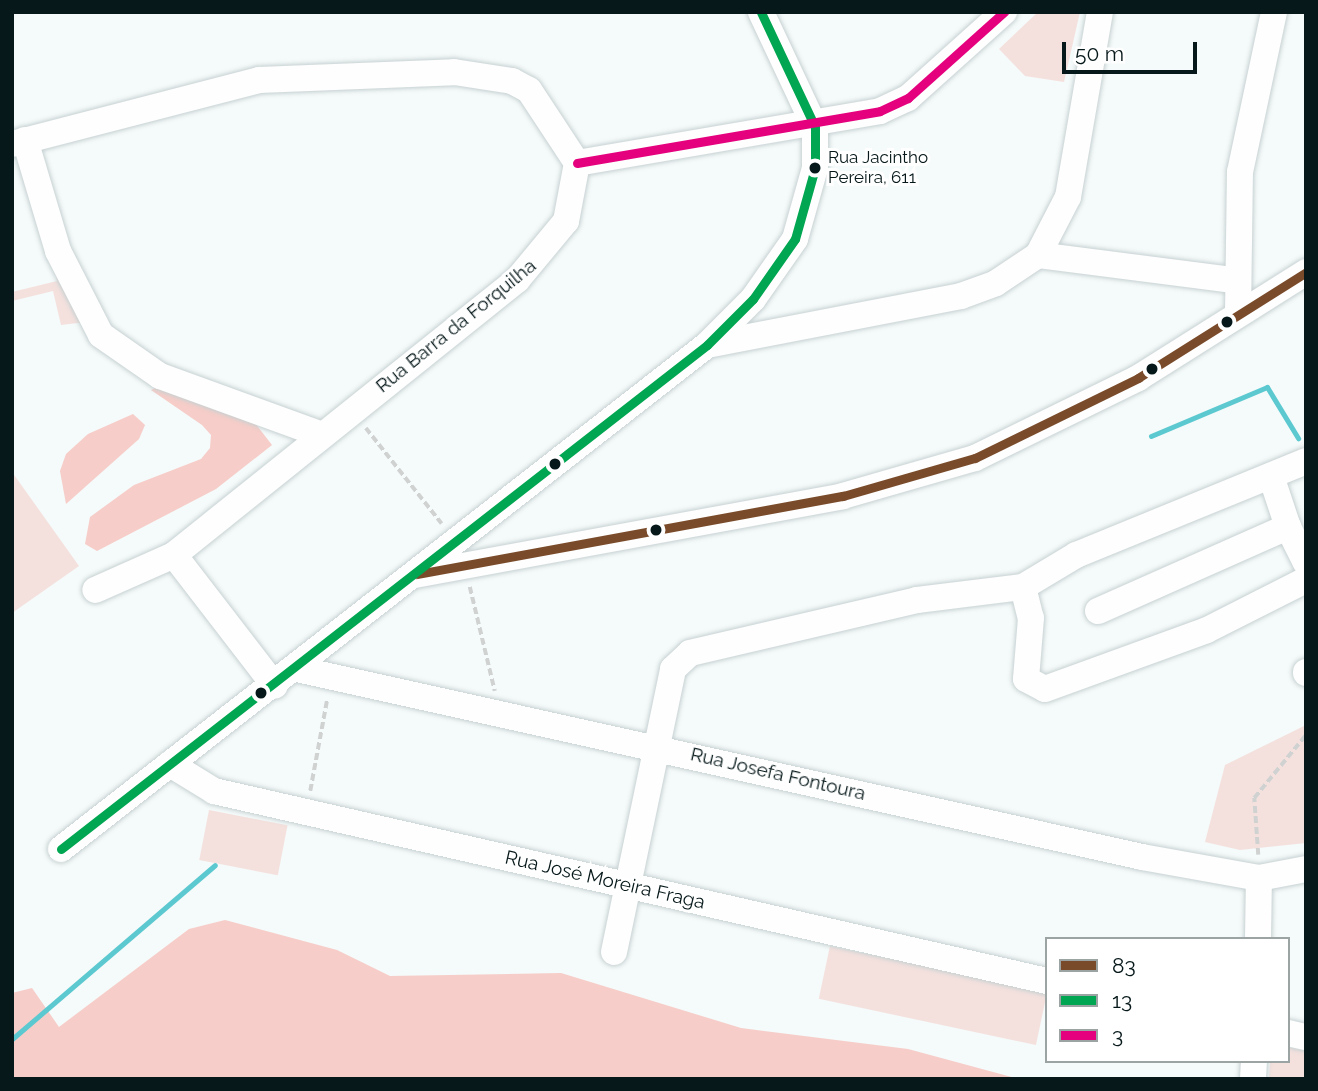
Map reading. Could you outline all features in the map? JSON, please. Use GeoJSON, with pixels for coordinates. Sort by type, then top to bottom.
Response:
{"type":"FeatureCollection","features":[{"type":"Feature","properties":{"kind":"street"},"geometry":{"type":"LineString","coordinates":[[61,849],[297,669],[455,541],[707,345],[753,299],[795,239],[809,205],[815,127],[761,12]]}},
{"type":"Feature","properties":{"kind":"street"},"geometry":{"type":"LineString","coordinates":[[322,435],[160,376],[101,335],[58,251],[19,142],[260,80],[454,72],[512,81],[528,90],[577,163],[815,127],[908,98],[1004,12]]}},
{"type":"Feature","properties":{"kind":"street"},"geometry":{"type":"LineString","coordinates":[[707,345],[961,296],[996,283],[1038,255],[1068,197],[1100,12]]}},
{"type":"Feature","properties":{"kind":"street"},"geometry":{"type":"LineString","coordinates":[[1238,313],[1234,280],[1248,113],[1274,12]]}},
{"type":"Feature","properties":{"kind":"street","name":"Rua Barra da Forquilha"},"geometry":{"type":"LineString","coordinates":[[94,590],[174,555],[541,257],[572,205],[577,163]]}},
{"type":"Feature","properties":{"kind":"street"},"geometry":{"type":"LineString","coordinates":[[1038,255],[1234,280]]}},
{"type":"Feature","properties":{"kind":"street"},"geometry":{"type":"LineString","coordinates":[[413,575],[465,568],[927,474],[1084,407],[1238,313],[1302,283]]}},
{"type":"Feature","properties":{"kind":"street"},"geometry":{"type":"LineString","coordinates":[[614,952],[659,747],[673,669],[700,648],[917,600],[1023,587],[1076,555],[1306,461]]}},
{"type":"Feature","properties":{"kind":"street"},"geometry":{"type":"LineString","coordinates":[[1271,476],[1288,527],[1306,563]]}},
{"type":"Feature","properties":{"kind":"street"},"geometry":{"type":"LineString","coordinates":[[1098,611],[1288,527]]}},
{"type":"Feature","properties":{"kind":"street"},"geometry":{"type":"LineString","coordinates":[[174,555],[275,686]]}},
{"type":"Feature","properties":{"kind":"street"},"geometry":{"type":"LineString","coordinates":[[1023,587],[1031,618],[1026,679],[1045,690],[1207,631],[1306,580]]}},
{"type":"Feature","properties":{"kind":"street","name":"Rua Josefa Fontoura"},"geometry":{"type":"LineString","coordinates":[[297,669],[1259,878]]}},
{"type":"Feature","properties":{"kind":"street","name":"Rua José Moreira Fraga"},"geometry":{"type":"LineString","coordinates":[[170,764],[214,791],[1045,981]]}},
{"type":"Feature","properties":{"kind":"street"},"geometry":{"type":"LineString","coordinates":[[1258,937],[1259,878],[1306,869]]}},
{"type":"Feature","properties":{"kind":"path"},"geometry":{"type":"LineString","coordinates":[[352,410],[455,541]]}},
{"type":"Feature","properties":{"kind":"path"},"geometry":{"type":"LineString","coordinates":[[465,568],[500,712]]}},
{"type":"Feature","properties":{"kind":"path"},"geometry":{"type":"LineString","coordinates":[[306,812],[331,676]]}},
{"type":"Feature","properties":{"kind":"path"},"geometry":{"type":"LineString","coordinates":[[1259,878],[1254,798],[1306,735]]}},
{"type":"Feature","properties":{"kind":"shaded area"},"geometry":{"type":"Polygon","coordinates":[[[1038,12],[1080,12],[1064,82],[1025,76],[999,49],[1038,12]]]}},
{"type":"Feature","properties":{"kind":"shaded area"},"geometry":{"type":"Polygon","coordinates":[[[50,251],[86,322],[61,325],[53,291],[12,301],[12,292],[57,281],[50,251]]]}},
{"type":"Feature","properties":{"kind":"shaded area"},"geometry":{"type":"Polygon","coordinates":[[[163,384],[255,423],[272,445],[216,489],[97,551],[85,544],[90,517],[134,485],[201,459],[210,448],[211,435],[202,425],[151,390],[163,384]]]}},
{"type":"Feature","properties":{"kind":"shaded area"},"geometry":{"type":"Polygon","coordinates":[[[133,414],[145,425],[139,439],[66,504],[60,471],[66,454],[88,434],[133,414]]]}},
{"type":"Feature","properties":{"kind":"shaded area"},"geometry":{"type":"Polygon","coordinates":[[[12,472],[79,566],[12,613],[12,472]]]}},
{"type":"Feature","properties":{"kind":"shaded area"},"geometry":{"type":"Polygon","coordinates":[[[1306,725],[1306,843],[1240,850],[1205,842],[1225,765],[1306,725]]]}},
{"type":"Feature","properties":{"kind":"shaded area"},"geometry":{"type":"Polygon","coordinates":[[[209,810],[288,825],[278,875],[199,860],[209,810]]]}},
{"type":"Feature","properties":{"kind":"shaded area"},"geometry":{"type":"Polygon","coordinates":[[[225,920],[337,950],[390,976],[561,973],[741,1028],[908,1049],[1019,1079],[12,1079],[12,993],[32,988],[59,1027],[189,929],[225,920]]]}},
{"type":"Feature","properties":{"kind":"shaded area"},"geometry":{"type":"Polygon","coordinates":[[[830,946],[1045,992],[1036,1045],[819,999],[830,946]]]}},
{"type":"Feature","properties":{"kind":"shaded area"},"geometry":{"type":"Polygon","coordinates":[[[1290,1047],[1306,1051],[1306,1079],[1269,1079],[1270,1063],[1290,1063],[1290,1047]]]}},
{"type":"Feature","properties":{"kind":"waterway"},"geometry":{"type":"LineString","coordinates":[[1151,436],[1267,387],[1298,438]]}},
{"type":"Feature","properties":{"kind":"waterway"},"geometry":{"type":"LineString","coordinates":[[12,1039],[215,865]]}},
{"type":"Feature","properties":{"kind":"transit line","name":"13"},"geometry":{"type":"LineString","coordinates":[[61,849],[707,345],[753,299],[795,239],[815,168],[815,127],[761,12]]}},
{"type":"Feature","properties":{"kind":"transit line","name":"3"},"geometry":{"type":"LineString","coordinates":[[577,163],[880,111],[908,98],[1004,12]]}},
{"type":"Feature","properties":{"kind":"transit line","name":"83"},"geometry":{"type":"LineString","coordinates":[[417,574],[843,496],[975,458],[1138,378],[1306,272]]}},
{"type":"Feature","properties":{"kind":"place","name":"Rua Jacintho Pereira, 611"},"geometry":{"type":"Point","coordinates":[815,168]}}]}
